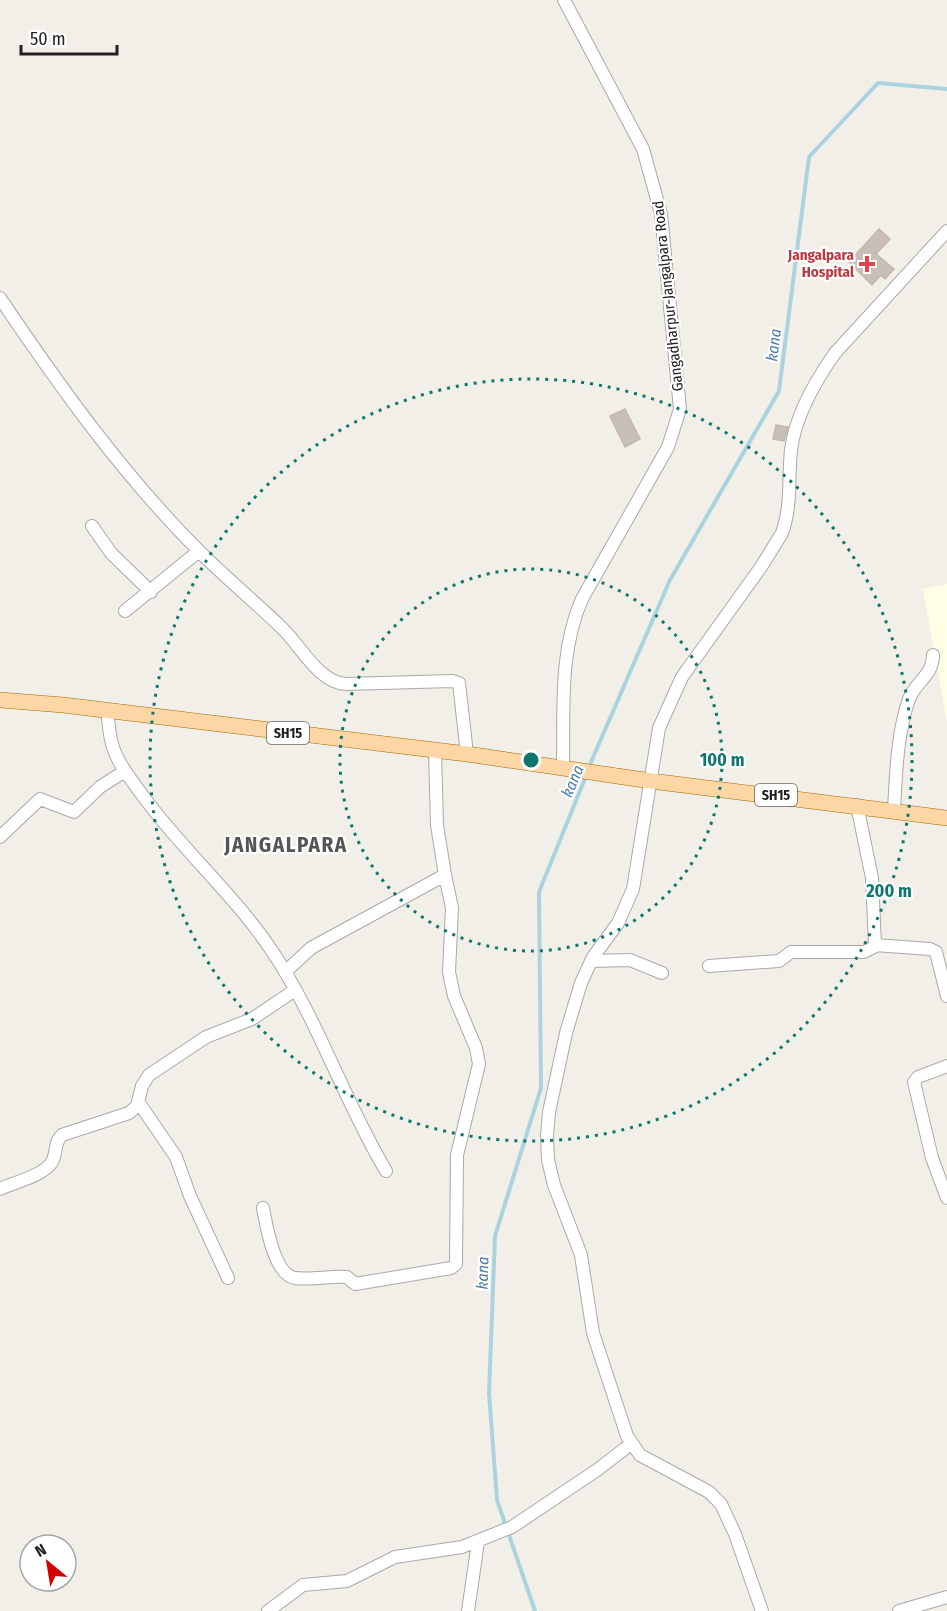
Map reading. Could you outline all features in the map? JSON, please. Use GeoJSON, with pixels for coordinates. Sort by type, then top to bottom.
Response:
{"type":"FeatureCollection","features":[{"type":"Feature","properties":{"kind":"main road","name":"SH15"},"geometry":{"type":"LineString","coordinates":[[0,700],[107,710],[435,752],[467,754],[569,767],[651,781],[858,805],[947,818]]}},
{"type":"Feature","properties":{"kind":"street","name":"Gangadharpur-Jangalpara Road"},"geometry":{"type":"LineString","coordinates":[[564,0],[643,149],[651,172],[661,214],[668,308],[680,409],[668,447],[582,599],[574,618],[565,668],[569,767]]}},
{"type":"Feature","properties":{"kind":"street"},"geometry":{"type":"LineString","coordinates":[[762,1611],[735,1534],[721,1504],[710,1492],[649,1461],[631,1444],[593,1333],[581,1255],[554,1185],[547,1154],[549,1112],[566,1033],[581,983],[591,961],[618,922],[633,889],[651,781],[655,741],[678,685],[761,567],[782,533],[788,514],[792,447],[815,386],[835,353],[947,231]]}},
{"type":"Feature","properties":{"kind":"street"},"geometry":{"type":"LineString","coordinates":[[0,298],[95,432],[199,551],[334,681],[353,684],[457,681],[462,699],[467,754]]}},
{"type":"Feature","properties":{"kind":"street"},"geometry":{"type":"LineString","coordinates":[[92,526],[111,553],[151,592]]}},
{"type":"Feature","properties":{"kind":"street"},"geometry":{"type":"LineString","coordinates":[[125,611],[199,551]]}},
{"type":"Feature","properties":{"kind":"street"},"geometry":{"type":"LineString","coordinates":[[894,810],[896,774],[906,710],[914,689],[930,672],[933,655]]}},
{"type":"Feature","properties":{"kind":"street"},"geometry":{"type":"LineString","coordinates":[[107,710],[111,742],[125,771],[175,836],[252,923],[285,972],[326,1047],[358,1123],[386,1171]]}},
{"type":"Feature","properties":{"kind":"street"},"geometry":{"type":"LineString","coordinates":[[263,1208],[273,1251],[291,1277],[344,1277],[355,1284],[451,1268],[456,1264],[458,1155],[479,1064],[476,1047],[454,996],[449,972],[452,908],[436,815],[435,752]]}},
{"type":"Feature","properties":{"kind":"street"},"geometry":{"type":"LineString","coordinates":[[0,837],[40,799],[74,812],[100,787],[125,771]]}},
{"type":"Feature","properties":{"kind":"street"},"geometry":{"type":"LineString","coordinates":[[858,805],[872,878],[876,946]]}},
{"type":"Feature","properties":{"kind":"street"},"geometry":{"type":"LineString","coordinates":[[285,972],[311,948],[445,875]]}},
{"type":"Feature","properties":{"kind":"street"},"geometry":{"type":"LineString","coordinates":[[709,966],[779,961],[791,952],[864,952],[876,946],[925,949],[936,952],[947,996]]}},
{"type":"Feature","properties":{"kind":"street"},"geometry":{"type":"LineString","coordinates":[[591,961],[630,960],[662,973]]}},
{"type":"Feature","properties":{"kind":"street"},"geometry":{"type":"LineString","coordinates":[[0,1190],[47,1167],[53,1160],[58,1138],[62,1135],[122,1116],[139,1103],[142,1086],[149,1075],[206,1037],[252,1019],[295,990]]}},
{"type":"Feature","properties":{"kind":"street"},"geometry":{"type":"LineString","coordinates":[[947,1066],[918,1077],[914,1082],[929,1147],[947,1198]]}},
{"type":"Feature","properties":{"kind":"street"},"geometry":{"type":"LineString","coordinates":[[139,1103],[176,1157],[190,1196],[228,1278]]}},
{"type":"Feature","properties":{"kind":"street"},"geometry":{"type":"LineString","coordinates":[[268,1611],[303,1585],[347,1581],[395,1557],[462,1547],[512,1527],[592,1474],[631,1444]]}},
{"type":"Feature","properties":{"kind":"street"},"geometry":{"type":"LineString","coordinates":[[468,1611],[482,1540]]}},
{"type":"Feature","properties":{"kind":"street"},"geometry":{"type":"LineString","coordinates":[[899,1611],[947,1597]]}},
{"type":"Feature","properties":{"kind":"shaded area"},"geometry":{"type":"Polygon","coordinates":[[[947,584],[947,721],[923,589],[947,584]]]}},
{"type":"Feature","properties":{"kind":"building"},"geometry":{"type":"Polygon","coordinates":[[[879,229],[890,239],[876,254],[894,269],[885,279],[881,275],[872,285],[849,262],[879,229]]]}},
{"type":"Feature","properties":{"kind":"building"},"geometry":{"type":"Polygon","coordinates":[[[625,409],[640,439],[625,447],[610,416],[625,409]]]}},
{"type":"Feature","properties":{"kind":"building"},"geometry":{"type":"Polygon","coordinates":[[[776,425],[788,427],[784,441],[773,439],[776,425]]]}},
{"type":"Feature","properties":{"kind":"waterway","name":"kana"},"geometry":{"type":"LineString","coordinates":[[588,769],[670,580],[779,391],[809,157],[878,83],[947,89]]}},
{"type":"Feature","properties":{"kind":"waterway","name":"kana"},"geometry":{"type":"LineString","coordinates":[[535,1611],[497,1500],[489,1393],[495,1236],[541,1088],[539,892],[586,776]]}},
{"type":"Feature","properties":{"kind":"place","name":"Jangalpara Hospital"},"geometry":{"type":"Point","coordinates":[867,264]}},
{"type":"Feature","properties":{"kind":"district","name":"JANGALPARA"},"geometry":{"type":"Point","coordinates":[286,845]}}]}
